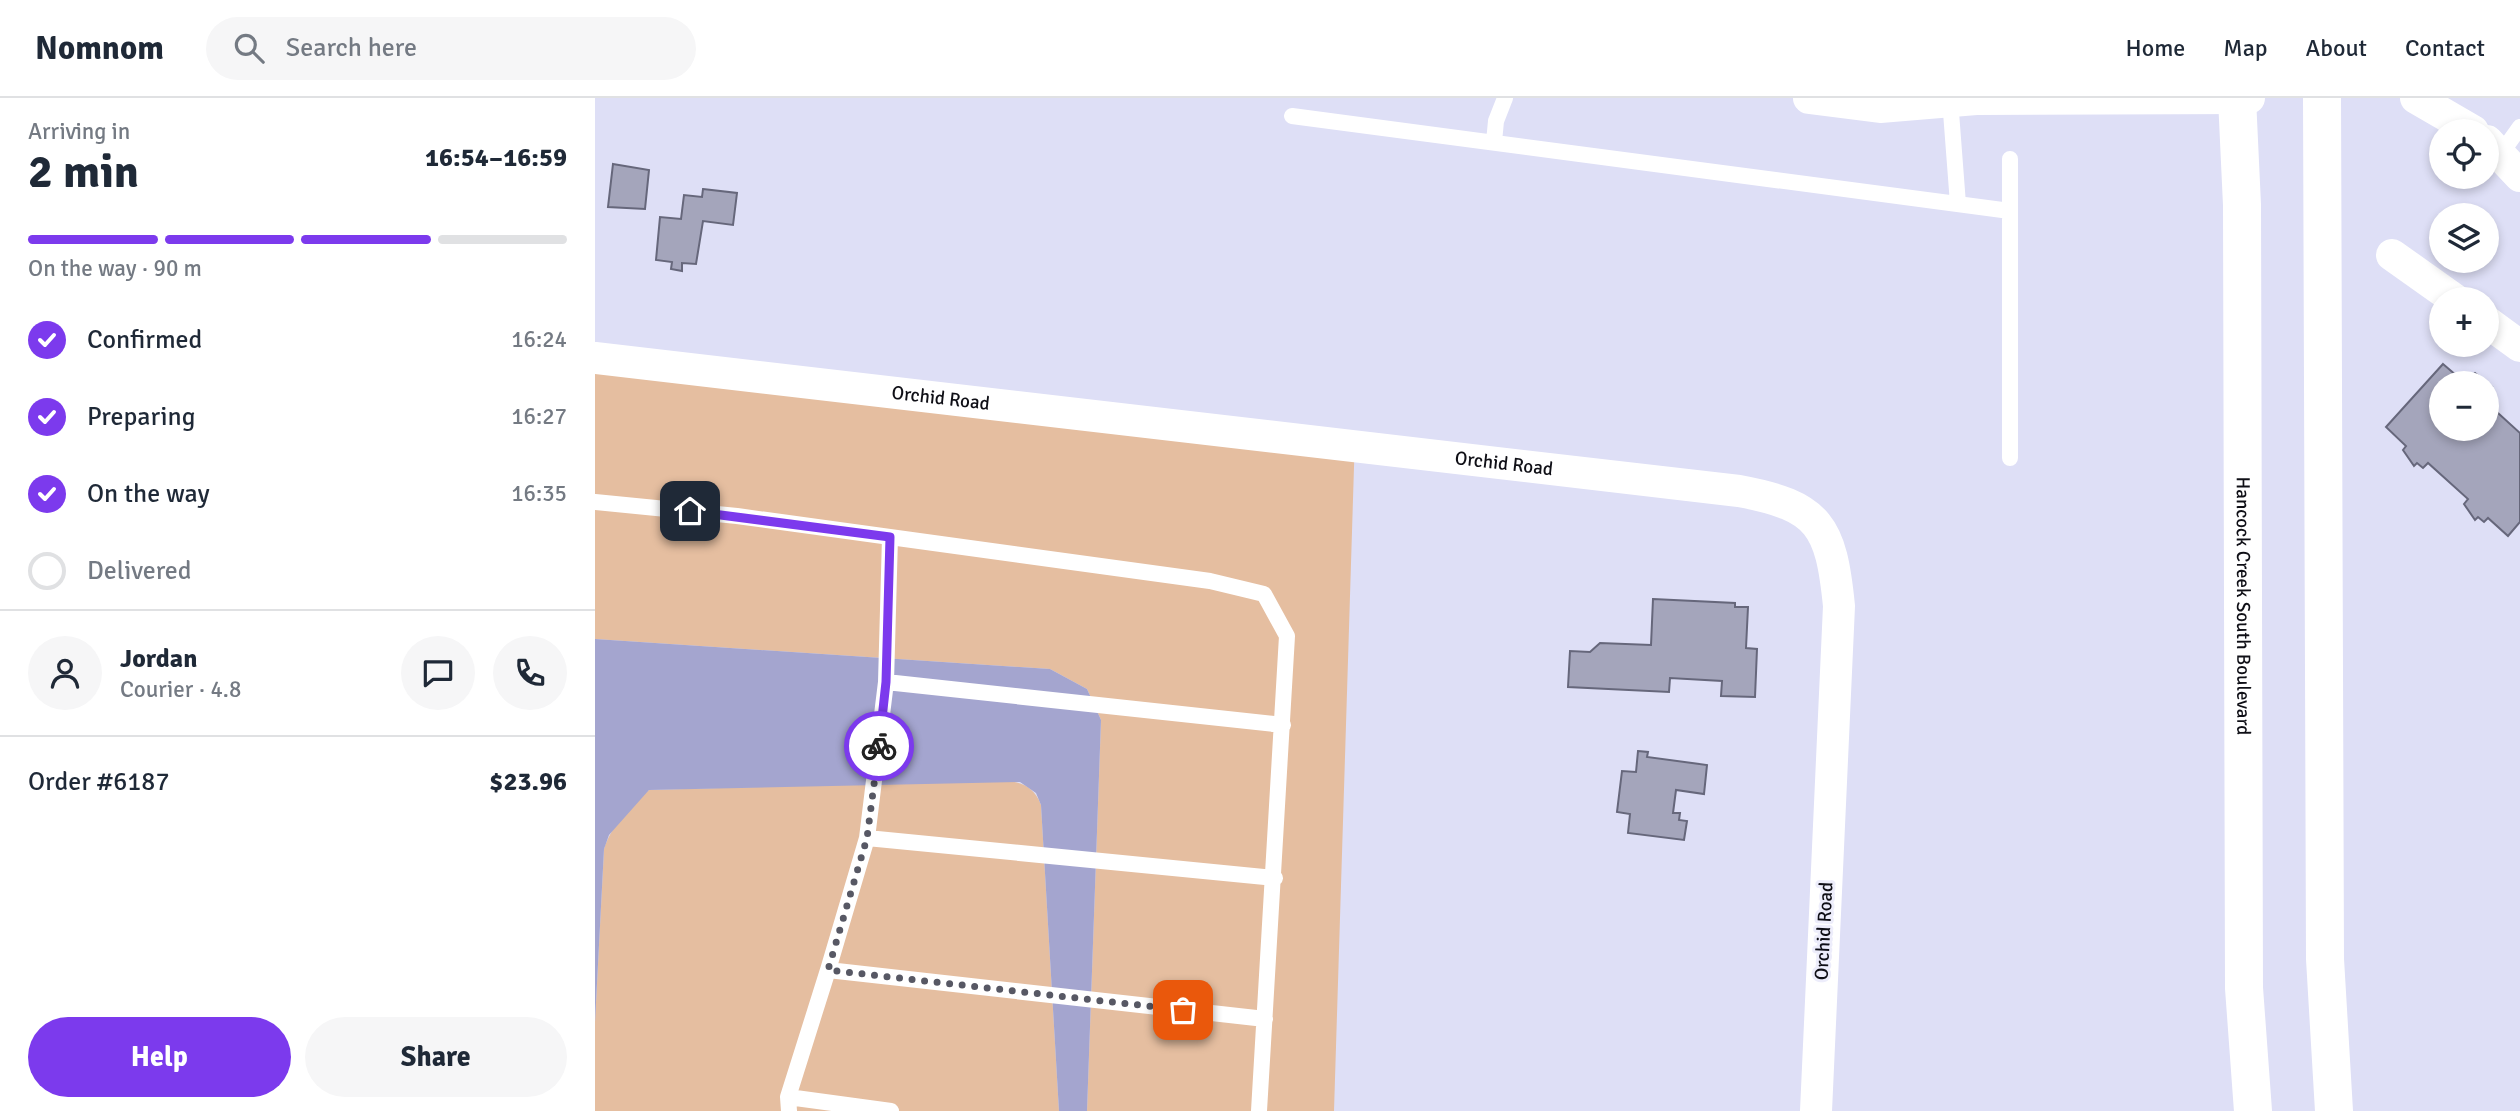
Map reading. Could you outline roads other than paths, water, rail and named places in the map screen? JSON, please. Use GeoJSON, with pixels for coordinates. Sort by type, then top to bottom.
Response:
{"type":"FeatureCollection","features":[{"type":"Feature","properties":{"kind":"street"},"geometry":{"type":"LineString","coordinates":[[1809,98],[1880,107],[1967,99],[2241,99]]}},
{"type":"Feature","properties":{"kind":"street"},"geometry":{"type":"LineString","coordinates":[[2322,98],[2325,959],[2334,1111]]}},
{"type":"Feature","properties":{"kind":"street"},"geometry":{"type":"LineString","coordinates":[[2416,98],[2452,119]]}},
{"type":"Feature","properties":{"kind":"street","name":"Hancock Creek South Boulevard"},"geometry":{"type":"LineString","coordinates":[[2241,99],[2244,988],[2253,1111]]}},
{"type":"Feature","properties":{"kind":"street"},"geometry":{"type":"LineString","coordinates":[[2392,255],[2437,287]]}},
{"type":"Feature","properties":{"kind":"street"},"geometry":{"type":"LineString","coordinates":[[2499,331],[2520,346]]}},
{"type":"Feature","properties":{"kind":"street","name":"Orchid Road"},"geometry":{"type":"LineString","coordinates":[[595,358],[1781,498],[1817,521],[1835,565],[1839,606],[1816,1111]]}},
{"type":"Feature","properties":{"kind":"lane"},"geometry":{"type":"LineString","coordinates":[[1494,142],[1496,121],[1505,98]]}},
{"type":"Feature","properties":{"kind":"lane"},"geometry":{"type":"LineString","coordinates":[[1958,204],[1967,99]]}},
{"type":"Feature","properties":{"kind":"lane"},"geometry":{"type":"LineString","coordinates":[[1292,116],[2010,211]]}},
{"type":"Feature","properties":{"kind":"lane"},"geometry":{"type":"LineString","coordinates":[[2502,157],[2520,127]]}},
{"type":"Feature","properties":{"kind":"lane"},"geometry":{"type":"LineString","coordinates":[[2010,159],[2010,458]]}},
{"type":"Feature","properties":{"kind":"lane"},"geometry":{"type":"LineString","coordinates":[[595,502],[737,516],[1210,581],[1263,594],[1287,636],[1275,878],[1259,1111]]}},
{"type":"Feature","properties":{"kind":"lane"},"geometry":{"type":"LineString","coordinates":[[890,537],[886,682],[867,838],[789,1104],[891,1111]]}},
{"type":"Feature","properties":{"kind":"lane"},"geometry":{"type":"LineString","coordinates":[[886,682],[1283,725]]}},
{"type":"Feature","properties":{"kind":"lane"},"geometry":{"type":"LineString","coordinates":[[867,838],[1275,878]]}},
{"type":"Feature","properties":{"kind":"lane"},"geometry":{"type":"LineString","coordinates":[[828,970],[1265,1019]]}},
{"type":"Feature","properties":{"kind":"water"},"geometry":{"type":"Polygon","coordinates":[[[595,639],[1050,669],[1087,689],[1101,720],[1087,1111],[1059,1111],[1041,805],[1036,793],[1020,782],[649,790],[609,835],[604,849],[595,1022],[595,639]]]}}]}
